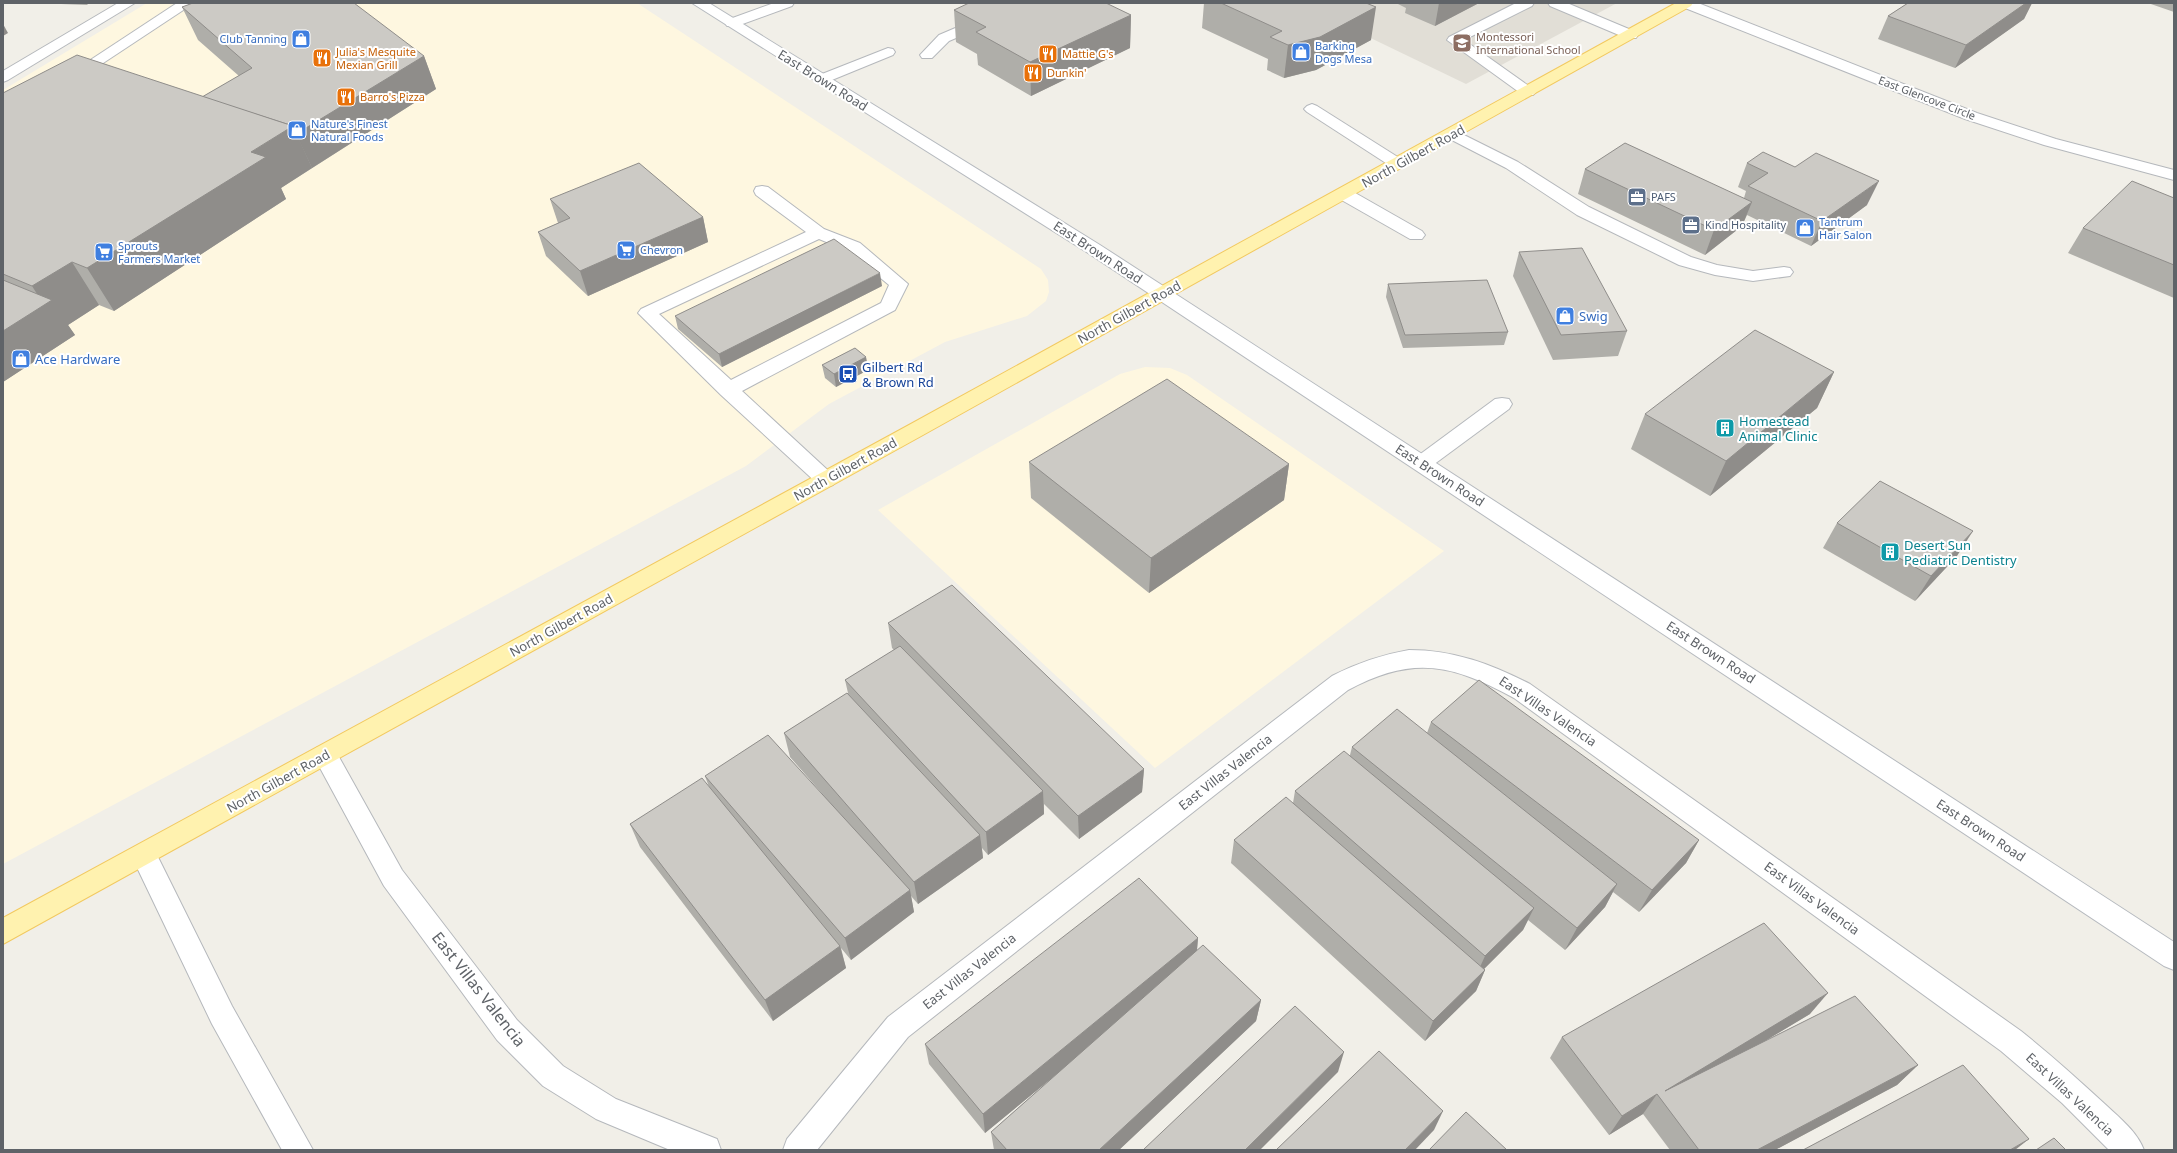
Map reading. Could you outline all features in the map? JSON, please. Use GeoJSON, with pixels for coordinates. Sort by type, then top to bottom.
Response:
{"type":"FeatureCollection","features":[{"type":"Feature","properties":{"kind":"main road"},"geometry":{"type":"LineString","coordinates":[[3,77],[128,3]]}},
{"type":"Feature","properties":{"kind":"main road"},"geometry":{"type":"LineString","coordinates":[[61,83],[187,3]]}},
{"type":"Feature","properties":{"kind":"main road","name":"East Brown Road"},"geometry":{"type":"LineString","coordinates":[[699,3],[1163,294],[2174,957]]}},
{"type":"Feature","properties":{"kind":"main road"},"geometry":{"type":"LineString","coordinates":[[732,23],[787,3]]}},
{"type":"Feature","properties":{"kind":"main road"},"geometry":{"type":"LineString","coordinates":[[927,56],[944,38],[1026,3]]}},
{"type":"Feature","properties":{"kind":"main road"},"geometry":{"type":"LineString","coordinates":[[1526,3],[1454,40],[1528,92]]}},
{"type":"Feature","properties":{"kind":"main road"},"geometry":{"type":"LineString","coordinates":[[1555,3],[1630,36]]}},
{"type":"Feature","properties":{"kind":"main road","name":"North Gilbert Road"},"geometry":{"type":"LineString","coordinates":[[3,932],[1163,294],[1630,36],[1686,3]]}},
{"type":"Feature","properties":{"kind":"main road","name":"East Glencove Circle"},"geometry":{"type":"LineString","coordinates":[[1686,3],[1972,116],[2050,142],[2174,175]]}},
{"type":"Feature","properties":{"kind":"main road"},"geometry":{"type":"LineString","coordinates":[[822,79],[888,52]]}},
{"type":"Feature","properties":{"kind":"main road"},"geometry":{"type":"LineString","coordinates":[[1312,109],[1398,164]]}},
{"type":"Feature","properties":{"kind":"main road"},"geometry":{"type":"LineString","coordinates":[[1452,134],[1512,165],[1583,211],[1685,261],[1715,270],[1753,276],[1784,272]]}},
{"type":"Feature","properties":{"kind":"main road"},"geometry":{"type":"LineString","coordinates":[[728,390],[889,306],[899,284],[854,247],[818,233],[762,191]]}},
{"type":"Feature","properties":{"kind":"main road"},"geometry":{"type":"LineString","coordinates":[[1344,194],[1416,235]]}},
{"type":"Feature","properties":{"kind":"main road"},"geometry":{"type":"LineString","coordinates":[[818,233],[647,313],[826,480]]}},
{"type":"Feature","properties":{"kind":"main road"},"geometry":{"type":"LineString","coordinates":[[1422,463],[1502,404]]}},
{"type":"Feature","properties":{"kind":"main road","name":"East Villas Valencia"},"geometry":{"type":"LineString","coordinates":[[798,1150],[898,1027],[1340,683],[1359,671],[1381,663],[1408,659],[1438,659],[1469,665],[1496,676],[1522,691],[2011,1041],[2058,1079],[2102,1120],[2129,1150]]}},
{"type":"Feature","properties":{"kind":"main road","name":"East Villas Valencia"},"geometry":{"type":"LineString","coordinates":[[325,755],[393,878],[507,1030],[553,1076],[606,1109],[706,1150]]}},
{"type":"Feature","properties":{"kind":"main road"},"geometry":{"type":"LineString","coordinates":[[144,855],[222,1015],[298,1150]]}},
{"type":"Feature","properties":{"kind":"shaded area"},"geometry":{"type":"Polygon","coordinates":[[[147,3],[637,3],[1041,269],[1048,280],[1049,292],[1046,301],[1027,316],[945,342],[829,404],[746,466],[3,864],[3,90],[147,3]]]}},
{"type":"Feature","properties":{"kind":"shaded area","name":"Montessori International School"},"geometry":{"type":"Polygon","coordinates":[[[1298,3],[1617,3],[1466,84],[1298,3]]]}},
{"type":"Feature","properties":{"kind":"shaded area"},"geometry":{"type":"Polygon","coordinates":[[[1145,367],[1170,368],[1187,375],[1444,551],[1155,768],[878,510],[1120,374],[1145,367]]]}},
{"type":"Feature","properties":{"kind":"building"},"geometry":{"type":"Polygon","coordinates":[[[193,3],[354,3],[424,56],[296,134],[293,126],[202,97],[252,68],[182,7],[193,3]]]}},
{"type":"Feature","properties":{"kind":"building"},"geometry":{"type":"Polygon","coordinates":[[[969,3],[1106,3],[1131,15],[1030,62],[976,32],[986,27],[954,10],[969,3]]]}},
{"type":"Feature","properties":{"kind":"building"},"geometry":{"type":"Polygon","coordinates":[[[1221,3],[1366,3],[1376,7],[1320,37],[1288,45],[1270,37],[1282,31],[1221,3]]]}},
{"type":"Feature","properties":{"kind":"building"},"geometry":{"type":"Polygon","coordinates":[[[1908,3],[2026,3],[1966,45],[1888,16],[1908,3]]]}},
{"type":"Feature","properties":{"kind":"building","name":"Sprouts Farmers Market"},"geometry":{"type":"Polygon","coordinates":[[[77,55],[293,126],[251,152],[266,157],[87,268],[72,262],[32,286],[3,274],[3,93],[77,55]]]}},
{"type":"Feature","properties":{"kind":"building"},"geometry":{"type":"Polygon","coordinates":[[[1625,143],[1752,202],[1714,230],[1585,169],[1625,143]]]}},
{"type":"Feature","properties":{"kind":"building"},"geometry":{"type":"Polygon","coordinates":[[[1763,152],[1795,167],[1816,153],[1879,181],[1822,221],[1748,186],[1768,173],[1747,163],[1763,152]]]}},
{"type":"Feature","properties":{"kind":"building"},"geometry":{"type":"Polygon","coordinates":[[[639,163],[703,217],[580,271],[538,232],[570,218],[550,199],[639,163]]]}},
{"type":"Feature","properties":{"kind":"building"},"geometry":{"type":"Polygon","coordinates":[[[2132,181],[2174,198],[2174,265],[2083,228],[2132,181]]]}},
{"type":"Feature","properties":{"kind":"building"},"geometry":{"type":"Polygon","coordinates":[[[834,239],[880,273],[719,354],[675,316],[834,239]]]}},
{"type":"Feature","properties":{"kind":"building"},"geometry":{"type":"Polygon","coordinates":[[[1582,248],[1627,331],[1561,335],[1519,252],[1582,248]]]}},
{"type":"Feature","properties":{"kind":"building"},"geometry":{"type":"Polygon","coordinates":[[[3,280],[52,300],[3,331],[3,280]]]}},
{"type":"Feature","properties":{"kind":"building"},"geometry":{"type":"Polygon","coordinates":[[[1487,280],[1508,332],[1405,335],[1388,284],[1487,280]]]}},
{"type":"Feature","properties":{"kind":"building"},"geometry":{"type":"Polygon","coordinates":[[[1755,330],[1834,372],[1726,461],[1645,414],[1755,330]]]}},
{"type":"Feature","properties":{"kind":"building"},"geometry":{"type":"Polygon","coordinates":[[[855,348],[866,357],[834,374],[822,365],[855,348]]]}},
{"type":"Feature","properties":{"kind":"building"},"geometry":{"type":"Polygon","coordinates":[[[1167,379],[1289,464],[1151,558],[1029,462],[1167,379]]]}},
{"type":"Feature","properties":{"kind":"building"},"geometry":{"type":"Polygon","coordinates":[[[1880,481],[1973,531],[1931,576],[1837,523],[1880,481]]]}},
{"type":"Feature","properties":{"kind":"building"},"geometry":{"type":"Polygon","coordinates":[[[952,585],[1144,769],[1078,816],[888,623],[952,585]]]}},
{"type":"Feature","properties":{"kind":"building"},"geometry":{"type":"Polygon","coordinates":[[[900,646],[1043,791],[986,832],[845,680],[900,646]]]}},
{"type":"Feature","properties":{"kind":"building"},"geometry":{"type":"Polygon","coordinates":[[[1479,680],[1699,840],[1652,890],[1431,722],[1479,680]]]}},
{"type":"Feature","properties":{"kind":"building"},"geometry":{"type":"Polygon","coordinates":[[[847,693],[980,835],[914,882],[784,733],[847,693]]]}},
{"type":"Feature","properties":{"kind":"building"},"geometry":{"type":"Polygon","coordinates":[[[1397,709],[1617,884],[1577,928],[1352,747],[1397,709]]]}},
{"type":"Feature","properties":{"kind":"building"},"geometry":{"type":"Polygon","coordinates":[[[768,735],[910,890],[845,938],[705,776],[768,735]]]}},
{"type":"Feature","properties":{"kind":"building"},"geometry":{"type":"Polygon","coordinates":[[[1344,751],[1534,908],[1485,956],[1295,791],[1344,751]]]}},
{"type":"Feature","properties":{"kind":"building"},"geometry":{"type":"Polygon","coordinates":[[[702,778],[840,946],[765,1000],[630,824],[702,778]]]}},
{"type":"Feature","properties":{"kind":"building"},"geometry":{"type":"Polygon","coordinates":[[[1286,797],[1485,970],[1433,1021],[1234,840],[1286,797]]]}},
{"type":"Feature","properties":{"kind":"building"},"geometry":{"type":"Polygon","coordinates":[[[1139,878],[1198,938],[983,1114],[925,1044],[1139,878]]]}},
{"type":"Feature","properties":{"kind":"building"},"geometry":{"type":"Polygon","coordinates":[[[1764,923],[1828,993],[1665,1091],[1855,996],[1918,1065],[1757,1150],[1699,1150],[1657,1094],[1622,1116],[1562,1037],[1764,923]]]}},
{"type":"Feature","properties":{"kind":"building"},"geometry":{"type":"Polygon","coordinates":[[[1203,945],[1261,1000],[1099,1150],[1007,1150],[991,1132],[1203,945]]]}},
{"type":"Feature","properties":{"kind":"building"},"geometry":{"type":"Polygon","coordinates":[[[1295,1006],[1344,1052],[1245,1150],[1143,1150],[1295,1006]]]}},
{"type":"Feature","properties":{"kind":"building"},"geometry":{"type":"Polygon","coordinates":[[[1379,1051],[1443,1111],[1405,1150],[1276,1150],[1379,1051]]]}},
{"type":"Feature","properties":{"kind":"building"},"geometry":{"type":"Polygon","coordinates":[[[1963,1065],[2029,1139],[2010,1150],[1803,1150],[1963,1065]]]}},
{"type":"Feature","properties":{"kind":"building"},"geometry":{"type":"Polygon","coordinates":[[[1466,1112],[1507,1150],[1429,1150],[1466,1112]]]}},
{"type":"Feature","properties":{"kind":"building"},"geometry":{"type":"Polygon","coordinates":[[[2054,1138],[2066,1150],[2036,1150],[2054,1138]]]}},
{"type":"Feature","properties":{"kind":"place","name":"Club Tanning"},"geometry":{"type":"Point","coordinates":[301,39]}},
{"type":"Feature","properties":{"kind":"place","name":"Montessori International School"},"geometry":{"type":"Point","coordinates":[1462,43]}},
{"type":"Feature","properties":{"kind":"place","name":"Barking Dogs Mesa"},"geometry":{"type":"Point","coordinates":[1301,52]}},
{"type":"Feature","properties":{"kind":"place","name":"Mattie G's"},"geometry":{"type":"Point","coordinates":[1048,54]}},
{"type":"Feature","properties":{"kind":"place","name":"Julia's Mesquite Mexian Grill"},"geometry":{"type":"Point","coordinates":[322,58]}},
{"type":"Feature","properties":{"kind":"place","name":"Dunkin'"},"geometry":{"type":"Point","coordinates":[1033,73]}},
{"type":"Feature","properties":{"kind":"place","name":"Barro's Pizza"},"geometry":{"type":"Point","coordinates":[346,97]}},
{"type":"Feature","properties":{"kind":"place","name":"Nature's Finest Natural Foods"},"geometry":{"type":"Point","coordinates":[297,130]}},
{"type":"Feature","properties":{"kind":"place","name":"PAFS"},"geometry":{"type":"Point","coordinates":[1637,197]}},
{"type":"Feature","properties":{"kind":"place","name":"Kind Hospitality"},"geometry":{"type":"Point","coordinates":[1691,225]}},
{"type":"Feature","properties":{"kind":"place","name":"Tantrum Hair Salon"},"geometry":{"type":"Point","coordinates":[1805,228]}},
{"type":"Feature","properties":{"kind":"place","name":"Chevron"},"geometry":{"type":"Point","coordinates":[626,250]}},
{"type":"Feature","properties":{"kind":"place","name":"Sprouts Farmers Market"},"geometry":{"type":"Point","coordinates":[104,252]}},
{"type":"Feature","properties":{"kind":"place","name":"Swig"},"geometry":{"type":"Point","coordinates":[1565,316]}},
{"type":"Feature","properties":{"kind":"place","name":"Ace Hardware"},"geometry":{"type":"Point","coordinates":[21,359]}},
{"type":"Feature","properties":{"kind":"place","name":"Gilbert Rd & Brown Rd"},"geometry":{"type":"Point","coordinates":[848,374]}},
{"type":"Feature","properties":{"kind":"place","name":"Homestead Animal Clinic"},"geometry":{"type":"Point","coordinates":[1725,428]}},
{"type":"Feature","properties":{"kind":"place","name":"Desert Sun Pediatric Dentistry"},"geometry":{"type":"Point","coordinates":[1890,552]}}]}
